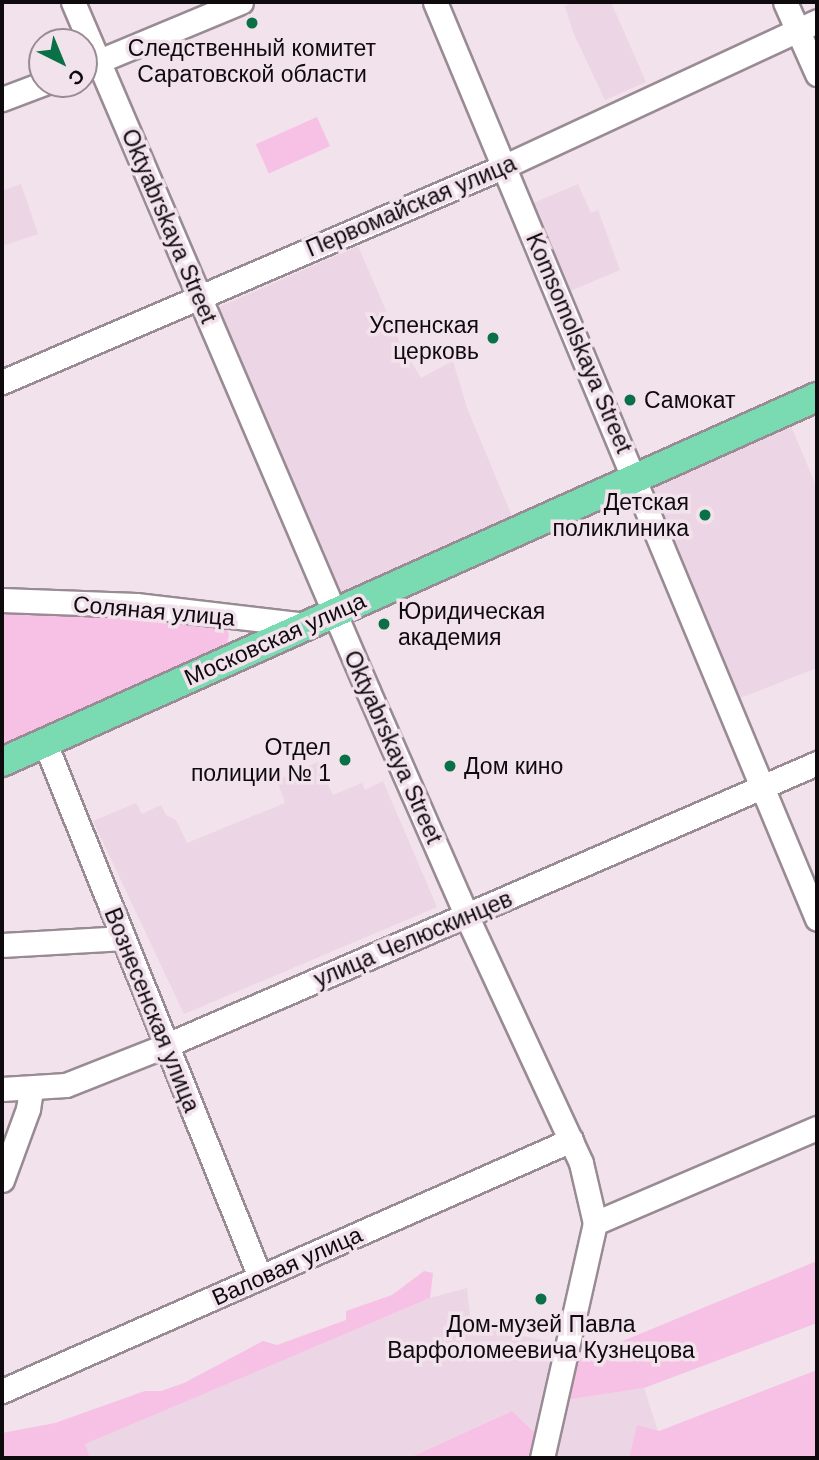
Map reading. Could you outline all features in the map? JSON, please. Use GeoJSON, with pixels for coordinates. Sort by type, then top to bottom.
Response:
{"type":"FeatureCollection","features":[{"type":"Feature","properties":{"kind":"main road","name":"Московская улица"},"geometry":{"type":"LineString","coordinates":[[2,762],[817,397]]}},
{"type":"Feature","properties":{"kind":"street","name":"Oktyabrskaya Street"},"geometry":{"type":"LineString","coordinates":[[73,2],[81,28]]}},
{"type":"Feature","properties":{"kind":"street"},"geometry":{"type":"LineString","coordinates":[[98,61],[241,2]]}},
{"type":"Feature","properties":{"kind":"street","name":"Komsomolskaya Street"},"geometry":{"type":"LineString","coordinates":[[435,2],[636,478],[817,919]]}},
{"type":"Feature","properties":{"kind":"street"},"geometry":{"type":"LineString","coordinates":[[786,2],[808,25],[817,74]]}},
{"type":"Feature","properties":{"kind":"street","name":"Первомайская улица"},"geometry":{"type":"LineString","coordinates":[[2,383],[505,166],[808,25]]}},
{"type":"Feature","properties":{"kind":"street","name":"Oktyabrskaya Street"},"geometry":{"type":"LineString","coordinates":[[98,79],[200,297],[467,916],[581,1163],[595,1223]]}},
{"type":"Feature","properties":{"kind":"street"},"geometry":{"type":"LineString","coordinates":[[2,99],[28,89]]}},
{"type":"Feature","properties":{"kind":"street","name":"Соляная улица"},"geometry":{"type":"LineString","coordinates":[[2,600],[136,606],[306,625]]}},
{"type":"Feature","properties":{"kind":"street","name":"Вознесенская улица"},"geometry":{"type":"LineString","coordinates":[[45,743],[260,1277]]}},
{"type":"Feature","properties":{"kind":"street","name":"улица Челюскинцев"},"geometry":{"type":"LineString","coordinates":[[2,1089],[66,1085],[167,1045],[817,764]]}},
{"type":"Feature","properties":{"kind":"street"},"geometry":{"type":"LineString","coordinates":[[2,945],[122,938]]}},
{"type":"Feature","properties":{"kind":"street"},"geometry":{"type":"LineString","coordinates":[[2,1180],[28,1109],[31,1088]]}},
{"type":"Feature","properties":{"kind":"street"},"geometry":{"type":"LineString","coordinates":[[542,1458],[595,1223],[817,1128]]}},
{"type":"Feature","properties":{"kind":"street","name":"Валовая улица"},"geometry":{"type":"LineString","coordinates":[[2,1391],[571,1140]]}},
{"type":"Feature","properties":{"kind":"shaded area"},"geometry":{"type":"Polygon","coordinates":[[[575,2],[611,2],[646,82],[605,100],[573,32],[565,6],[575,2]]]}},
{"type":"Feature","properties":{"kind":"shaded area"},"geometry":{"type":"Polygon","coordinates":[[[317,117],[330,146],[269,173],[256,144],[317,117]]]}},
{"type":"Feature","properties":{"kind":"shaded area"},"geometry":{"type":"Polygon","coordinates":[[[21,184],[38,234],[2,246],[2,191],[21,184]]]}},
{"type":"Feature","properties":{"kind":"shaded area"},"geometry":{"type":"Polygon","coordinates":[[[578,184],[591,213],[598,210],[620,270],[568,292],[531,204],[578,184]]]}},
{"type":"Feature","properties":{"kind":"shaded area"},"geometry":{"type":"Polygon","coordinates":[[[358,246],[400,343],[421,378],[453,361],[467,408],[512,516],[342,594],[216,313],[219,307],[358,246]]]}},
{"type":"Feature","properties":{"kind":"shaded area"},"geometry":{"type":"Polygon","coordinates":[[[791,426],[817,488],[817,668],[735,700],[652,494],[654,487],[791,426]]]}},
{"type":"Feature","properties":{"kind":"shaded area"},"geometry":{"type":"Polygon","coordinates":[[[2,604],[225,624],[229,634],[227,644],[2,747],[2,604]]]}},
{"type":"Feature","properties":{"kind":"shaded area"},"geometry":{"type":"Polygon","coordinates":[[[318,762],[333,795],[362,783],[365,790],[383,781],[437,907],[184,1014],[93,821],[136,803],[142,814],[161,805],[166,815],[176,820],[187,843],[285,803],[277,780],[318,762]]]}},
{"type":"Feature","properties":{"kind":"shaded area"},"geometry":{"type":"Polygon","coordinates":[[[817,1261],[817,1323],[644,1388],[565,1400],[574,1361],[817,1261]]]}},
{"type":"Feature","properties":{"kind":"shaded area"},"geometry":{"type":"Polygon","coordinates":[[[424,1271],[433,1273],[430,1298],[85,1444],[90,1458],[2,1458],[2,1433],[55,1423],[145,1391],[161,1391],[184,1383],[263,1341],[277,1345],[346,1320],[346,1311],[392,1295],[424,1271]]]}},
{"type":"Feature","properties":{"kind":"shaded area"},"geometry":{"type":"Polygon","coordinates":[[[467,1288],[471,1325],[557,1343],[535,1433],[512,1411],[409,1458],[90,1458],[84,1444],[430,1298],[467,1288]]]}},
{"type":"Feature","properties":{"kind":"shaded area"},"geometry":{"type":"Polygon","coordinates":[[[817,1370],[817,1458],[629,1458],[637,1425],[659,1431],[817,1370]]]}},
{"type":"Feature","properties":{"kind":"shaded area"},"geometry":{"type":"Polygon","coordinates":[[[644,1388],[658,1431],[637,1426],[629,1458],[550,1458],[565,1400],[644,1388]]]}},
{"type":"Feature","properties":{"kind":"shaded area"},"geometry":{"type":"Polygon","coordinates":[[[512,1411],[535,1433],[528,1458],[409,1458],[512,1411]]]}},
{"type":"Feature","properties":{"kind":"place","name":"Следственный комитет Саратовской области"},"geometry":{"type":"Point","coordinates":[252,23]}},
{"type":"Feature","properties":{"kind":"place","name":"Успенская церковь"},"geometry":{"type":"Point","coordinates":[493,338]}},
{"type":"Feature","properties":{"kind":"place","name":"Самокат"},"geometry":{"type":"Point","coordinates":[630,400]}},
{"type":"Feature","properties":{"kind":"place","name":"Детская поликлиника"},"geometry":{"type":"Point","coordinates":[705,515]}},
{"type":"Feature","properties":{"kind":"place","name":"Юридическая академия"},"geometry":{"type":"Point","coordinates":[384,624]}},
{"type":"Feature","properties":{"kind":"place","name":"Отдел полиции № 1"},"geometry":{"type":"Point","coordinates":[345,760]}},
{"type":"Feature","properties":{"kind":"place","name":"Дом кино"},"geometry":{"type":"Point","coordinates":[450,766]}},
{"type":"Feature","properties":{"kind":"place","name":"Дом-музей Павла Варфоломеевича Кузнецова"},"geometry":{"type":"Point","coordinates":[541,1299]}}]}
